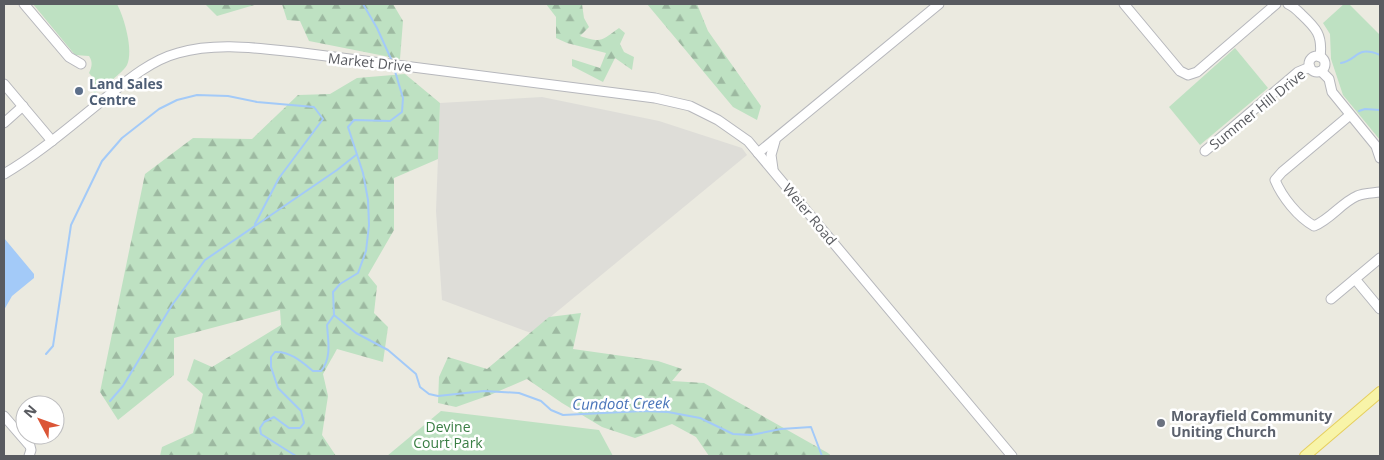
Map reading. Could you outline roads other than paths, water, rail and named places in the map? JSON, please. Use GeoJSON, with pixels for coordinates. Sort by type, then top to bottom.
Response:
{"type":"FeatureCollection","features":[{"type":"Feature","properties":{"kind":"main road"},"geometry":{"type":"LineString","coordinates":[[1305,456],[1380,392]]}},
{"type":"Feature","properties":{"kind":"street"},"geometry":{"type":"LineString","coordinates":[[24,4],[69,57],[81,64]]}},
{"type":"Feature","properties":{"kind":"street"},"geometry":{"type":"LineString","coordinates":[[758,153],[940,4]]}},
{"type":"Feature","properties":{"kind":"street"},"geometry":{"type":"LineString","coordinates":[[1124,4],[1180,71],[1188,75],[1197,72],[1276,4]]}},
{"type":"Feature","properties":{"kind":"street"},"geometry":{"type":"LineString","coordinates":[[1288,4],[1312,24],[1320,35],[1322,46],[1320,57]]}},
{"type":"Feature","properties":{"kind":"street","name":"Market Drive"},"geometry":{"type":"LineString","coordinates":[[4,174],[52,141],[122,84],[147,67],[176,53],[204,48],[240,46],[656,98],[690,106],[718,120],[748,141],[758,153]]}},
{"type":"Feature","properties":{"kind":"street"},"geometry":{"type":"LineString","coordinates":[[1320,57],[1325,62],[1324,67],[1321,70],[1315,71],[1310,67],[1312,59],[1320,57]]}},
{"type":"Feature","properties":{"kind":"street","name":"Summer Hill Drive"},"geometry":{"type":"LineString","coordinates":[[1205,151],[1298,72],[1310,67]]}},
{"type":"Feature","properties":{"kind":"street"},"geometry":{"type":"LineString","coordinates":[[1321,70],[1329,79],[1332,92],[1376,146],[1380,158]]}},
{"type":"Feature","properties":{"kind":"street"},"geometry":{"type":"LineString","coordinates":[[4,84],[52,141]]}},
{"type":"Feature","properties":{"kind":"street"},"geometry":{"type":"LineString","coordinates":[[4,123],[23,106]]}},
{"type":"Feature","properties":{"kind":"street"},"geometry":{"type":"LineString","coordinates":[[1350,115],[1275,180],[1279,190],[1305,221],[1314,226],[1324,221],[1358,195],[1380,192]]}},
{"type":"Feature","properties":{"kind":"street"},"geometry":{"type":"LineString","coordinates":[[774,172],[771,155],[777,138]]}},
{"type":"Feature","properties":{"kind":"street","name":"Weier Road"},"geometry":{"type":"LineString","coordinates":[[758,153],[1012,456]]}},
{"type":"Feature","properties":{"kind":"street"},"geometry":{"type":"LineString","coordinates":[[1331,299],[1380,258]]}},
{"type":"Feature","properties":{"kind":"street"},"geometry":{"type":"LineString","coordinates":[[1355,279],[1380,310]]}},
{"type":"Feature","properties":{"kind":"street"},"geometry":{"type":"LineString","coordinates":[[4,416],[30,446],[29,456]]}},
{"type":"Feature","properties":{"kind":"water"},"geometry":{"type":"Polygon","coordinates":[[[4,238],[34,274],[34,278],[12,296],[4,310],[4,238]]]}},
{"type":"Feature","properties":{"kind":"waterway","name":"Cundoot Creek"},"geometry":{"type":"LineString","coordinates":[[363,4],[377,28],[392,61]]}},
{"type":"Feature","properties":{"kind":"waterway"},"geometry":{"type":"LineString","coordinates":[[1341,63],[1362,52],[1372,52],[1380,55]]}},
{"type":"Feature","properties":{"kind":"waterway","name":"Cundoot Creek"},"geometry":{"type":"LineString","coordinates":[[394,68],[403,98],[402,112],[390,121],[354,120],[348,127],[363,173],[368,200],[369,225],[366,251],[358,273],[340,284],[333,292],[334,315],[356,333],[388,350],[416,374],[420,387],[429,394],[438,396],[484,391],[519,393],[541,401],[551,410],[563,415],[643,411],[668,412],[700,418],[733,434],[751,435],[781,429],[811,427],[822,456]]}},
{"type":"Feature","properties":{"kind":"waterway"},"geometry":{"type":"LineString","coordinates":[[46,354],[53,346],[71,225],[102,161],[122,138],[159,109],[177,100],[197,95],[228,96],[257,102],[314,107],[323,119],[279,178],[255,224]]}},
{"type":"Feature","properties":{"kind":"waterway"},"geometry":{"type":"LineString","coordinates":[[1359,111],[1365,109],[1380,110]]}},
{"type":"Feature","properties":{"kind":"waterway"},"geometry":{"type":"LineString","coordinates":[[110,401],[123,386],[172,305],[205,260],[356,155]]}},
{"type":"Feature","properties":{"kind":"waterway"},"geometry":{"type":"LineString","coordinates":[[296,456],[261,434],[260,428],[264,422],[274,417],[289,428],[300,428],[304,423],[301,411],[278,388],[271,367],[271,357],[275,352],[286,353],[313,371],[321,371],[328,355],[327,325],[334,315]]}},
{"type":"Feature","properties":{"kind":"place","name":"Land Sales Centre"},"geometry":{"type":"Point","coordinates":[79,91]}},
{"type":"Feature","properties":{"kind":"place","name":"Morayfield Community Uniting Church"},"geometry":{"type":"Point","coordinates":[1161,423]}},
{"type":"Feature","properties":{"kind":"park label","name":"Devine Court Park"},"geometry":{"type":"Point","coordinates":[448,434]}}]}
